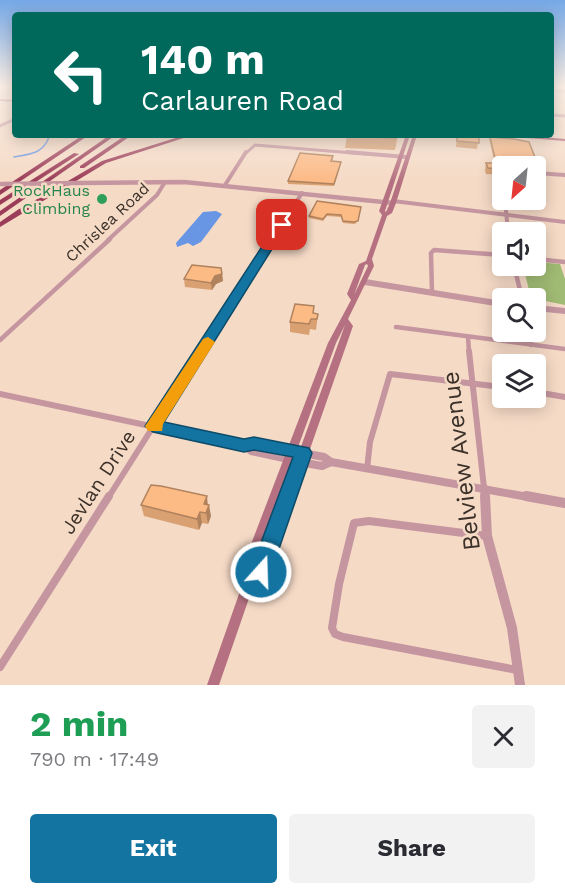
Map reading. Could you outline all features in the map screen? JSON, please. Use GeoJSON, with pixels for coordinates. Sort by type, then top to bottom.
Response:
{"type":"FeatureCollection","features":[{"type":"Feature","properties":{"kind":"highway"},"geometry":{"type":"LineString","coordinates":[[0,193],[75,138]]}},
{"type":"Feature","properties":{"kind":"highway"},"geometry":{"type":"LineString","coordinates":[[0,193],[82,138]]}},
{"type":"Feature","properties":{"kind":"highway"},"geometry":{"type":"LineString","coordinates":[[42,175],[92,138]]}},
{"type":"Feature","properties":{"kind":"highway"},"geometry":{"type":"LineString","coordinates":[[0,203],[98,138]]}},
{"type":"Feature","properties":{"kind":"highway"},"geometry":{"type":"LineString","coordinates":[[0,214],[109,138]]}},
{"type":"Feature","properties":{"kind":"highway"},"geometry":{"type":"LineString","coordinates":[[64,170],[115,138]]}},
{"type":"Feature","properties":{"kind":"highway"},"geometry":{"type":"LineString","coordinates":[[17,214],[125,138]]}},
{"type":"Feature","properties":{"kind":"highway"},"geometry":{"type":"LineString","coordinates":[[0,225],[104,162],[180,138]]}},
{"type":"Feature","properties":{"kind":"main road"},"geometry":{"type":"LineString","coordinates":[[353,298],[359,296],[371,266],[368,262],[384,215],[382,211],[407,138]]}},
{"type":"Feature","properties":{"kind":"main road"},"geometry":{"type":"LineString","coordinates":[[384,215],[389,213],[414,138]]}},
{"type":"Feature","properties":{"kind":"main road"},"geometry":{"type":"LineString","coordinates":[[213,685],[251,577],[248,568],[336,334],[340,324],[346,321],[353,298],[350,294],[355,280],[362,264],[368,262]]}},
{"type":"Feature","properties":{"kind":"main road"},"geometry":{"type":"LineString","coordinates":[[251,577],[261,572],[349,326],[346,321]]}},
{"type":"Feature","properties":{"kind":"street"},"geometry":{"type":"LineString","coordinates":[[225,185],[250,147],[255,144],[406,157]]}},
{"type":"Feature","properties":{"kind":"street"},"geometry":{"type":"LineString","coordinates":[[546,174],[565,175]]}},
{"type":"Feature","properties":{"kind":"street"},"geometry":{"type":"LineString","coordinates":[[0,184],[165,182]]}},
{"type":"Feature","properties":{"kind":"street","name":"Chrislea Road"},"geometry":{"type":"LineString","coordinates":[[0,340],[157,195],[165,182],[225,185],[393,202]]}},
{"type":"Feature","properties":{"kind":"street","name":"Jevlan Drive"},"geometry":{"type":"LineString","coordinates":[[0,667],[302,193]]}},
{"type":"Feature","properties":{"kind":"street"},"geometry":{"type":"LineString","coordinates":[[393,202],[565,222]]}},
{"type":"Feature","properties":{"kind":"street"},"geometry":{"type":"LineString","coordinates":[[506,210],[507,222]]}},
{"type":"Feature","properties":{"kind":"street"},"geometry":{"type":"LineString","coordinates":[[432,294],[431,253],[434,250],[492,254]]}},
{"type":"Feature","properties":{"kind":"street"},"geometry":{"type":"LineString","coordinates":[[546,261],[565,264]]}},
{"type":"Feature","properties":{"kind":"street"},"geometry":{"type":"LineString","coordinates":[[355,280],[492,303]]}},
{"type":"Feature","properties":{"kind":"street"},"geometry":{"type":"LineString","coordinates":[[546,309],[565,311]]}},
{"type":"Feature","properties":{"kind":"street"},"geometry":{"type":"LineString","coordinates":[[396,327],[565,350]]}},
{"type":"Feature","properties":{"kind":"street","name":"Belview Avenue"},"geometry":{"type":"LineString","coordinates":[[468,337],[471,383],[480,429],[487,536],[512,628],[519,685]]}},
{"type":"Feature","properties":{"kind":"street"},"geometry":{"type":"LineString","coordinates":[[367,469],[373,433],[390,374],[492,386]]}},
{"type":"Feature","properties":{"kind":"street"},"geometry":{"type":"LineString","coordinates":[[0,394],[244,446],[250,452],[302,457],[322,466],[331,462],[565,503]]}},
{"type":"Feature","properties":{"kind":"street"},"geometry":{"type":"LineString","coordinates":[[546,394],[565,397]]}},
{"type":"Feature","properties":{"kind":"street"},"geometry":{"type":"LineString","coordinates":[[487,536],[359,520],[354,523],[339,584],[332,628],[335,634],[343,637],[517,670]]}},
{"type":"Feature","properties":{"kind":"green space"},"geometry":{"type":"Polygon","coordinates":[[[546,263],[560,264],[565,279],[565,305],[546,301],[546,288],[528,288],[526,276],[546,276],[546,263]]]}},
{"type":"Feature","properties":{"kind":"water"},"geometry":{"type":"Polygon","coordinates":[[[216,211],[222,214],[201,242],[193,246],[188,243],[177,247],[176,243],[203,212],[216,211]]]}},
{"type":"Feature","properties":{"kind":"building"},"geometry":{"type":"Polygon","coordinates":[[[457,138],[479,138],[479,143],[457,141],[457,138]]]}},
{"type":"Feature","properties":{"kind":"building"},"geometry":{"type":"Polygon","coordinates":[[[490,138],[514,139],[529,142],[534,156],[495,156],[490,138]]]}},
{"type":"Feature","properties":{"kind":"building"},"geometry":{"type":"Polygon","coordinates":[[[300,153],[333,156],[331,161],[341,162],[334,184],[288,181],[300,153]]]}},
{"type":"Feature","properties":{"kind":"building"},"geometry":{"type":"Polygon","coordinates":[[[486,163],[492,163],[492,168],[488,168],[486,163]]]}},
{"type":"Feature","properties":{"kind":"building"},"geometry":{"type":"Polygon","coordinates":[[[317,201],[361,207],[358,221],[343,221],[341,215],[327,214],[323,219],[309,216],[317,201]]]}},
{"type":"Feature","properties":{"kind":"building"},"geometry":{"type":"Polygon","coordinates":[[[192,265],[221,268],[222,274],[215,276],[211,283],[184,279],[192,265]]]}},
{"type":"Feature","properties":{"kind":"building"},"geometry":{"type":"Polygon","coordinates":[[[295,304],[314,306],[313,313],[318,314],[317,319],[311,319],[309,324],[290,322],[295,304]]]}},
{"type":"Feature","properties":{"kind":"building"},"geometry":{"type":"Polygon","coordinates":[[[151,485],[207,496],[204,504],[209,505],[206,513],[200,512],[197,519],[141,505],[151,485]]]}},
{"type":"Feature","properties":{"kind":"waterway"},"geometry":{"type":"LineString","coordinates":[[14,157],[40,150],[48,138]]}},
{"type":"Feature","properties":{"kind":"slow traffic"},"geometry":{"type":"LineString","coordinates":[[156,427],[153,426],[208,342]]}},
{"type":"Feature","properties":{"kind":"place","name":"RockHaus Climbing"},"geometry":{"type":"Point","coordinates":[102,199]}},
{"type":"Feature","properties":{"kind":"route"},"geometry":{"type":"LineString","coordinates":[[261,572],[303,453],[254,443],[244,446],[153,426],[282,225]]}}]}
